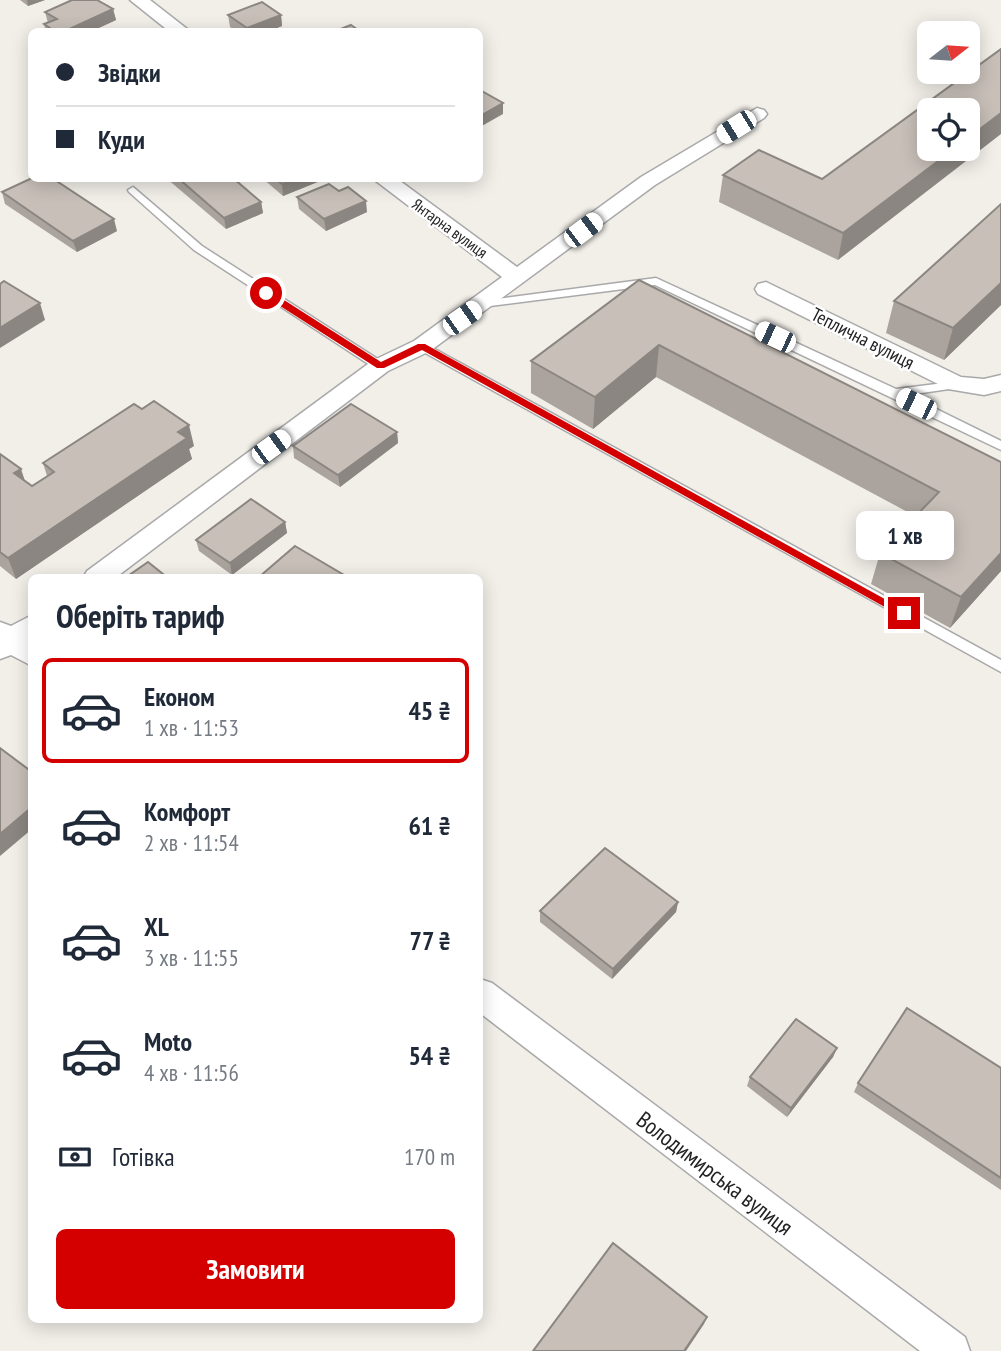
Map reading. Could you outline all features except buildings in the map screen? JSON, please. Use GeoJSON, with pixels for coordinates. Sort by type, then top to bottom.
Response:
{"type":"FeatureCollection","features":[{"type":"Feature","properties":{"kind":"street"},"geometry":{"type":"LineString","coordinates":[[139,0],[177,28]]}},
{"type":"Feature","properties":{"kind":"street"},"geometry":{"type":"LineString","coordinates":[[101,574],[380,366],[422,346],[649,181],[757,114]]}},
{"type":"Feature","properties":{"kind":"street","name":"Янтарна вулиця"},"geometry":{"type":"LineString","coordinates":[[387,182],[518,278]]}},
{"type":"Feature","properties":{"kind":"street","name":"Теплична вулиця"},"geometry":{"type":"LineString","coordinates":[[766,289],[956,384],[984,387],[1001,383]]}},
{"type":"Feature","properties":{"kind":"street","name":"Володимирська вулиця"},"geometry":{"type":"LineString","coordinates":[[483,996],[951,1351]]}},
{"type":"Feature","properties":{"kind":"lane"},"geometry":{"type":"LineString","coordinates":[[133,190],[198,248],[380,366]]}},
{"type":"Feature","properties":{"kind":"lane"},"geometry":{"type":"LineString","coordinates":[[482,304],[656,281],[1001,446]]}},
{"type":"Feature","properties":{"kind":"lane"},"geometry":{"type":"LineString","coordinates":[[422,346],[1001,667]]}},
{"type":"Feature","properties":{"kind":"lane"},"geometry":{"type":"LineString","coordinates":[[895,393],[956,384]]}},
{"type":"Feature","properties":{"kind":"route"},"geometry":{"type":"LineString","coordinates":[[266,293],[380,366],[422,346],[904,613]]}}]}
